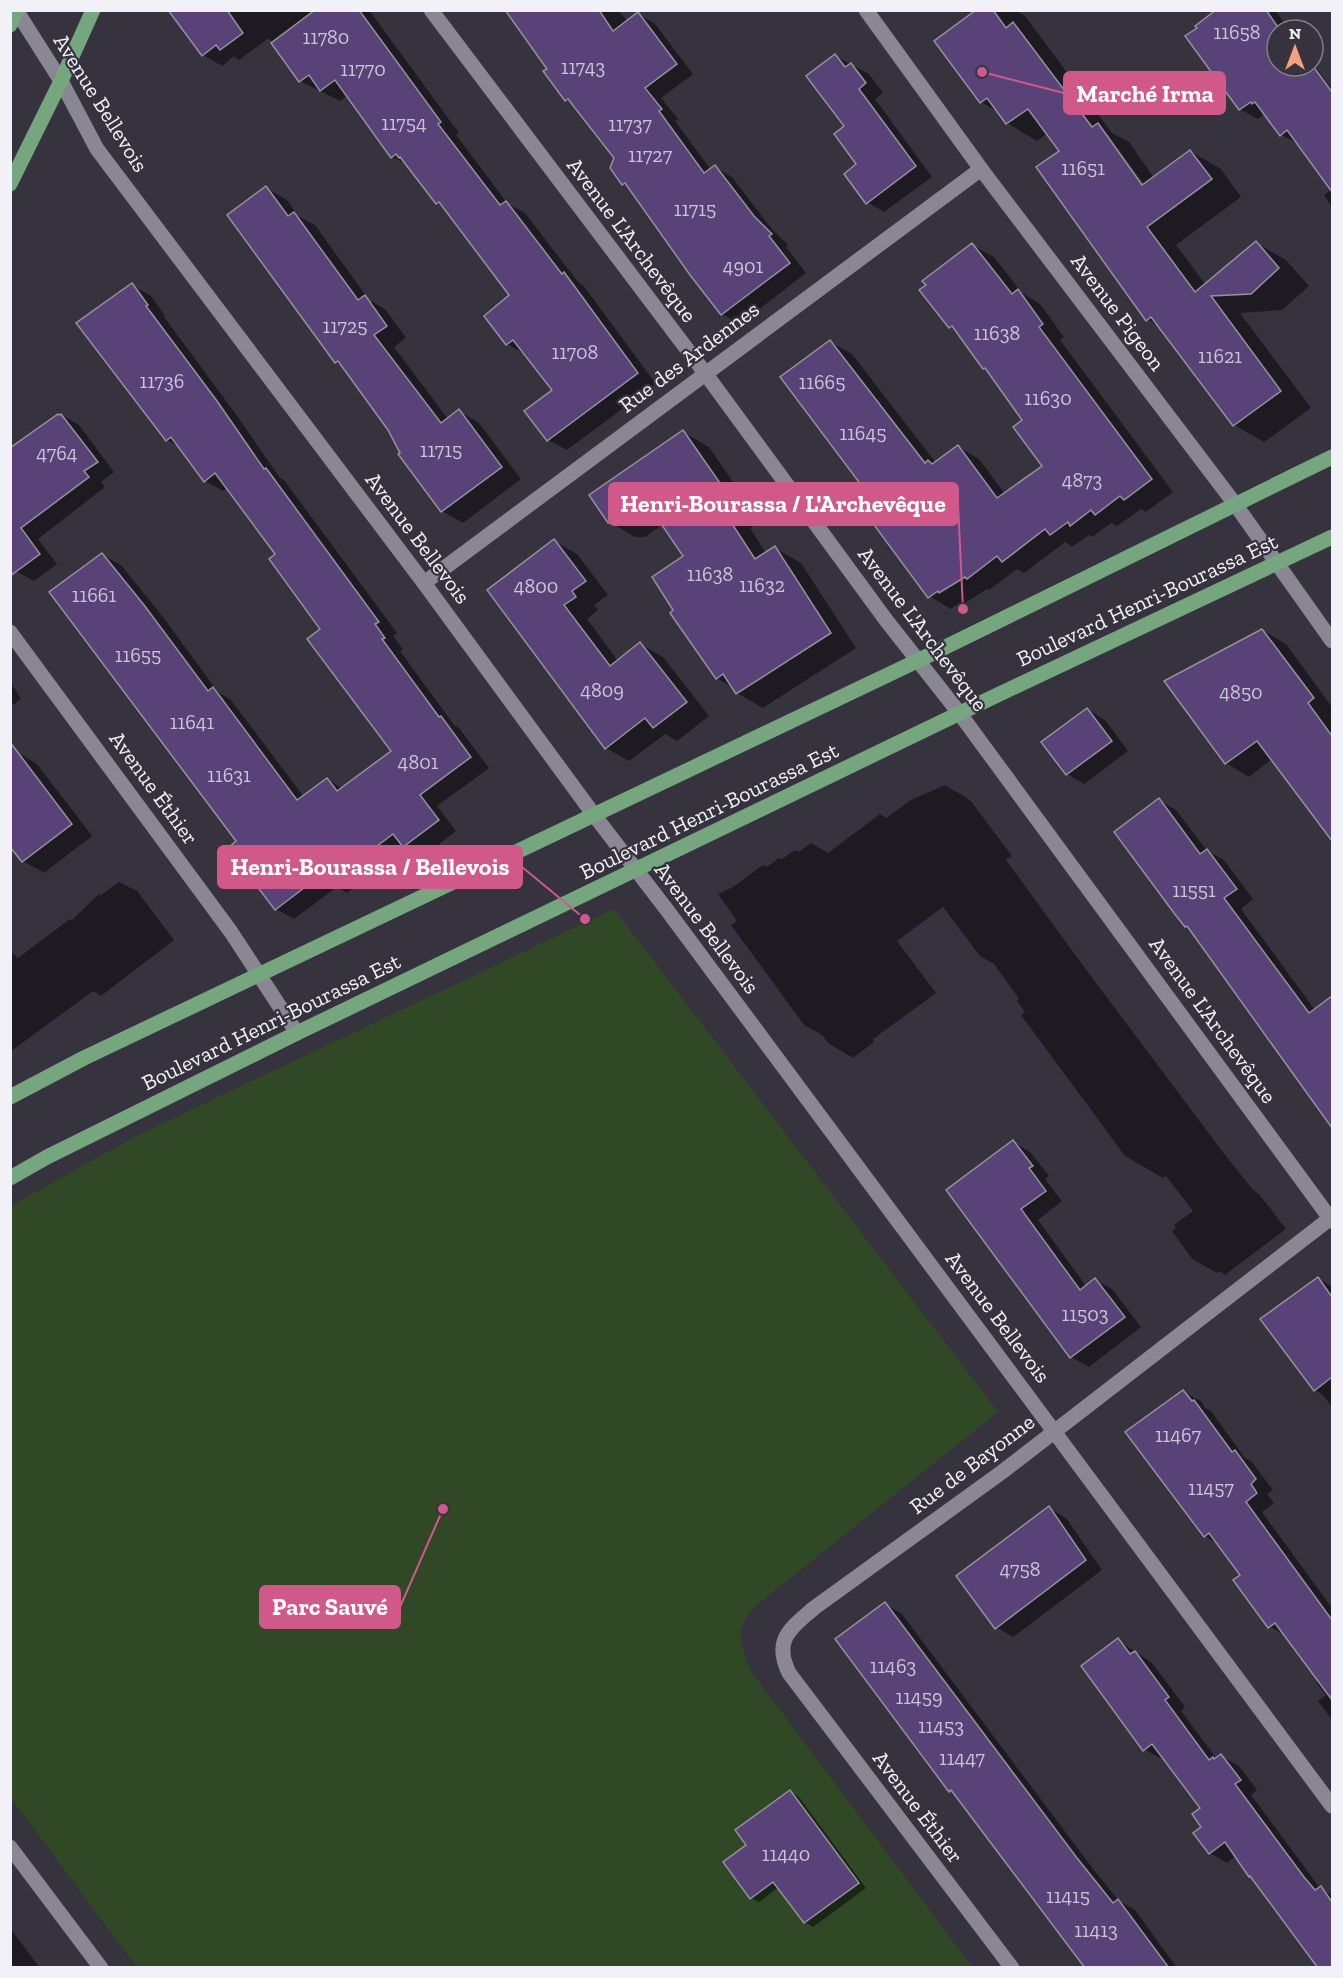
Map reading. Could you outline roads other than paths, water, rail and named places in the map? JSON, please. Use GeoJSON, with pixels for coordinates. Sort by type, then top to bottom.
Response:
{"type":"FeatureCollection","features":[{"type":"Feature","properties":{"kind":"main road"},"geometry":{"type":"LineString","coordinates":[[10,184],[93,10]]}},
{"type":"Feature","properties":{"kind":"main road"},"geometry":{"type":"LineString","coordinates":[[10,25],[17,11]]}},
{"type":"Feature","properties":{"kind":"main road","name":"Boulevard Henri-Bourassa Est"},"geometry":{"type":"LineString","coordinates":[[10,1097],[84,1058],[917,661],[1332,458]]}},
{"type":"Feature","properties":{"kind":"main road","name":"Boulevard Henri-Bourassa Est"},"geometry":{"type":"LineString","coordinates":[[10,1179],[47,1157],[297,1033],[1332,537]]}},
{"type":"Feature","properties":{"kind":"street","name":"Avenue L'Archevêque"},"geometry":{"type":"LineString","coordinates":[[431,10],[705,373],[917,661],[960,714],[1332,1218]]}},
{"type":"Feature","properties":{"kind":"street","name":"Avenue Pigeon"},"geometry":{"type":"LineString","coordinates":[[866,10],[981,169],[1235,504],[1332,641]]}},
{"type":"Feature","properties":{"kind":"street","name":"Avenue Bellevois"},"geometry":{"type":"LineString","coordinates":[[17,11],[61,81],[97,149],[424,583],[594,815],[674,919],[1332,1806]]}},
{"type":"Feature","properties":{"kind":"street","name":"Rue des Ardennes"},"geometry":{"type":"LineString","coordinates":[[424,583],[981,169]]}},
{"type":"Feature","properties":{"kind":"street","name":"Avenue Éthier"},"geometry":{"type":"LineString","coordinates":[[10,632],[231,932],[297,1033]]}},
{"type":"Feature","properties":{"kind":"street","name":"Rue de Bayonne"},"geometry":{"type":"LineString","coordinates":[[789,1673],[782,1660],[782,1649],[794,1626],[814,1608],[1002,1472],[1332,1218]]}},
{"type":"Feature","properties":{"kind":"street","name":"Avenue Éthier"},"geometry":{"type":"LineString","coordinates":[[789,1673],[1012,1968]]}},
{"type":"Feature","properties":{"kind":"street"},"geometry":{"type":"LineString","coordinates":[[10,1847],[101,1968]]}},
{"type":"Feature","properties":{"kind":"place","name":"Marché Irma"},"geometry":{"type":"Point","coordinates":[982,72]}},
{"type":"Feature","properties":{"kind":"place","name":"Henri-Bourassa / L'Archevêque"},"geometry":{"type":"Point","coordinates":[963,609]}},
{"type":"Feature","properties":{"kind":"place","name":"Henri-Bourassa / Bellevois"},"geometry":{"type":"Point","coordinates":[585,919]}},
{"type":"Feature","properties":{"kind":"place","name":"Parc Sauvé"},"geometry":{"type":"Point","coordinates":[443,1509]}}]}
